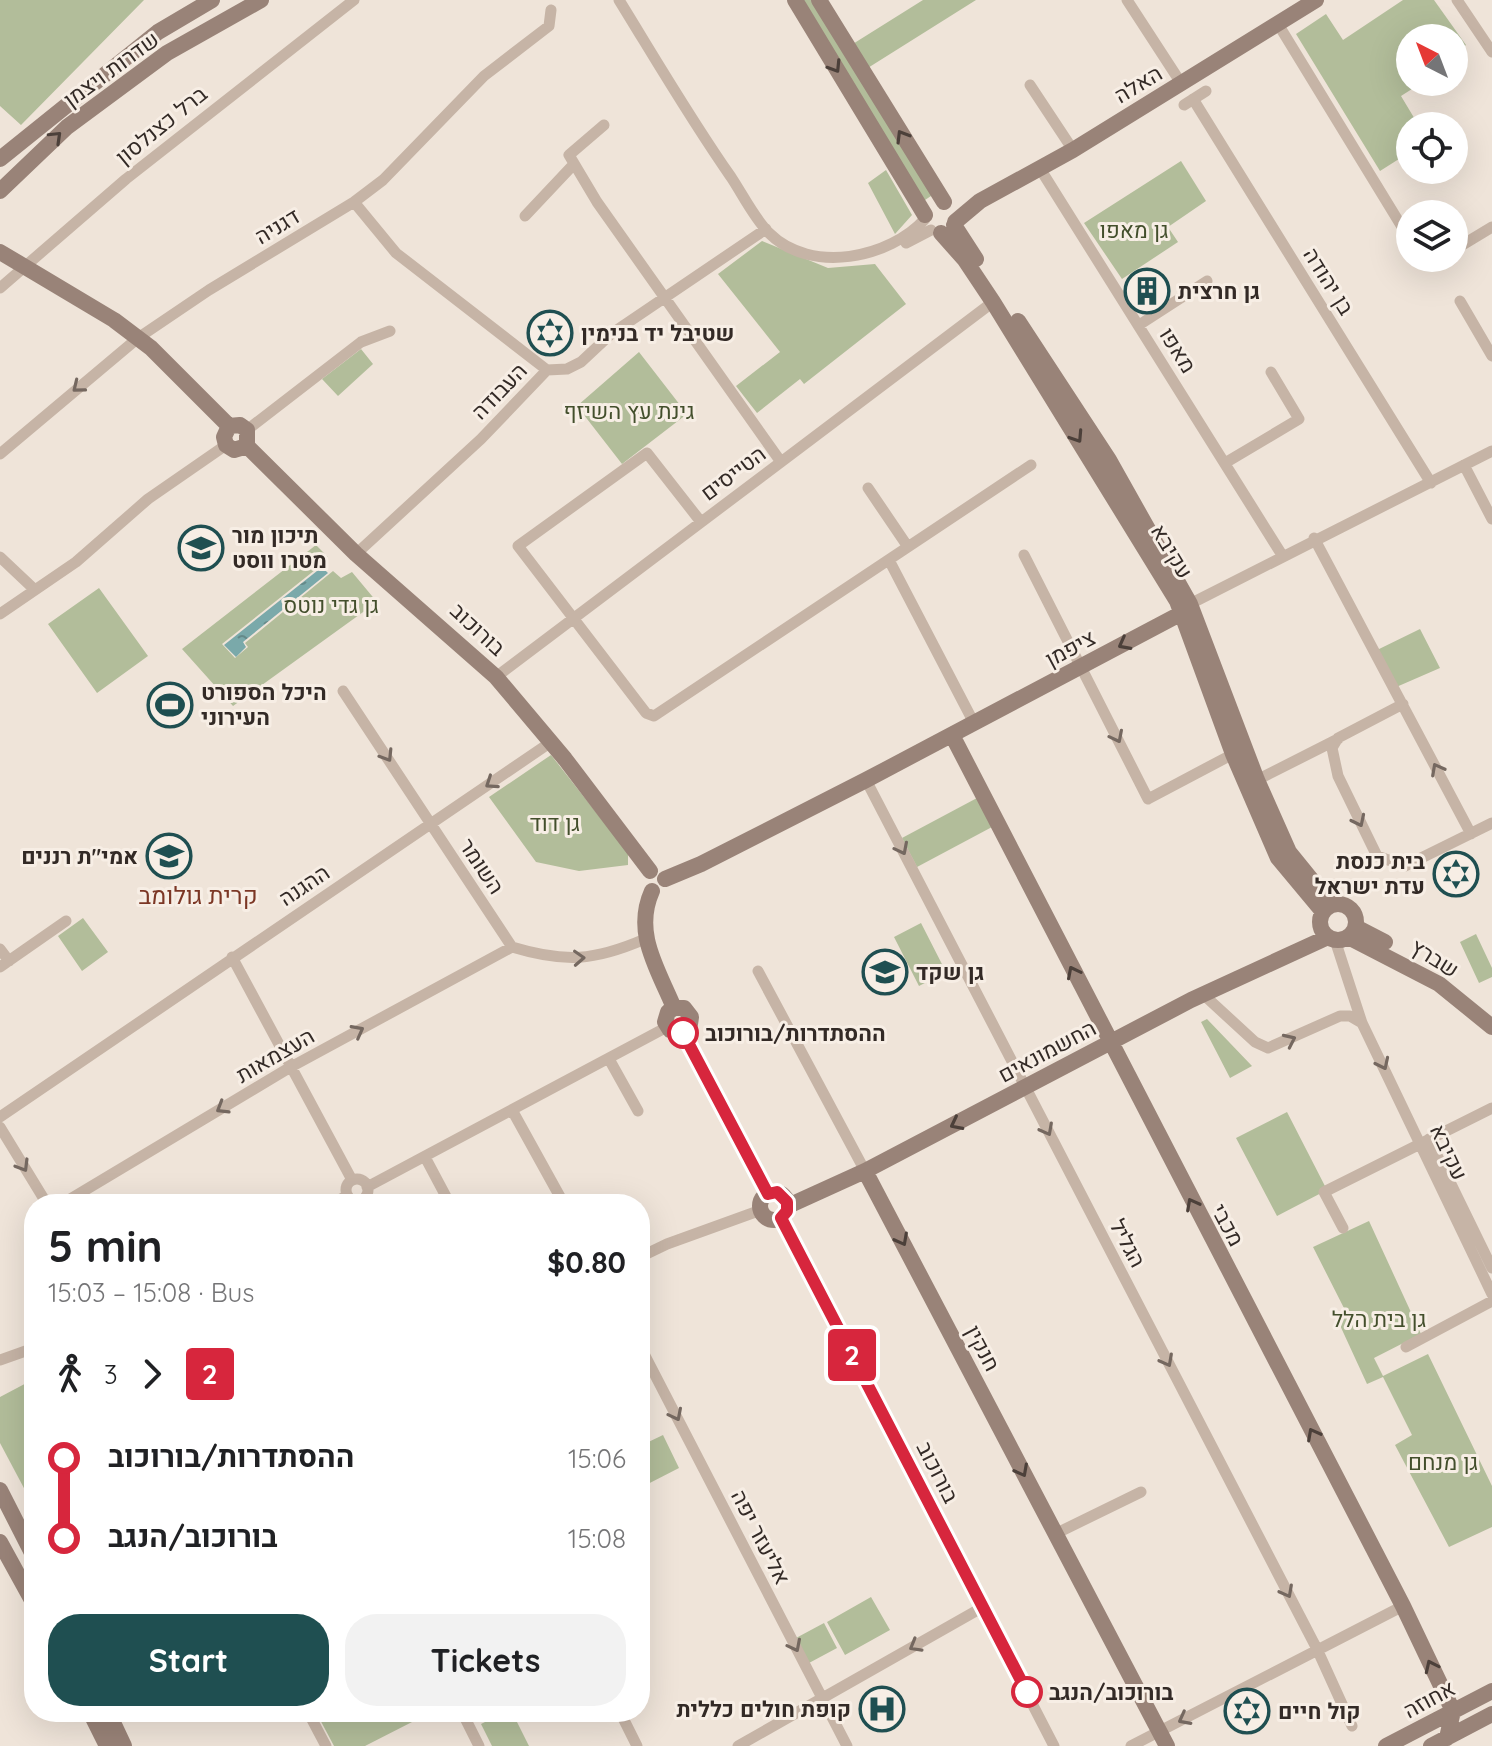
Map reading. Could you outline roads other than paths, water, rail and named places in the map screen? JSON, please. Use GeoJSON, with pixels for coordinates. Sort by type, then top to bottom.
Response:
{"type":"FeatureCollection","features":[{"type":"Feature","properties":{"kind":"street","name":"שדרות ויצמן"},"geometry":{"type":"LineString","coordinates":[[0,159],[158,32],[212,0]]}},
{"type":"Feature","properties":{"kind":"street","name":"שדרות ויצמן"},"geometry":{"type":"LineString","coordinates":[[0,191],[67,127],[167,53],[261,0]]}},
{"type":"Feature","properties":{"kind":"street","name":"ברל כצנלסון"},"geometry":{"type":"LineString","coordinates":[[0,288],[10,256],[217,105],[354,0]]}},
{"type":"Feature","properties":{"kind":"street"},"geometry":{"type":"LineString","coordinates":[[619,0],[700,133],[766,229],[791,246],[827,256],[864,254],[902,245],[955,212],[946,203],[819,0]]}},
{"type":"Feature","properties":{"kind":"street","name":"עקיבא"},"geometry":{"type":"LineString","coordinates":[[795,0],[939,224],[1109,460],[1186,608],[1289,852],[1327,908]]}},
{"type":"Feature","properties":{"kind":"street"},"geometry":{"type":"LineString","coordinates":[[1127,0],[1181,83]]}},
{"type":"Feature","properties":{"kind":"street","name":"האלה"},"geometry":{"type":"LineString","coordinates":[[939,224],[1073,150],[1316,0]]}},
{"type":"Feature","properties":{"kind":"street"},"geometry":{"type":"LineString","coordinates":[[1457,0],[1492,52]]}},
{"type":"Feature","properties":{"kind":"street","name":"דגניה"},"geometry":{"type":"LineString","coordinates":[[0,454],[138,338],[209,290],[354,202],[409,155],[484,76],[549,26],[551,10]]}},
{"type":"Feature","properties":{"kind":"street"},"geometry":{"type":"LineString","coordinates":[[1278,24],[1396,217]]}},
{"type":"Feature","properties":{"kind":"street"},"geometry":{"type":"LineString","coordinates":[[1030,85],[1073,150]]}},
{"type":"Feature","properties":{"kind":"street","name":"בן יהודה"},"geometry":{"type":"LineString","coordinates":[[1206,91],[1189,102],[1431,483]]}},
{"type":"Feature","properties":{"kind":"street"},"geometry":{"type":"LineString","coordinates":[[604,125],[569,155],[665,299],[781,462]]}},
{"type":"Feature","properties":{"kind":"street"},"geometry":{"type":"LineString","coordinates":[[525,216],[574,164]]}},
{"type":"Feature","properties":{"kind":"street","name":"מאפו"},"geometry":{"type":"LineString","coordinates":[[1039,167],[1282,555]]}},
{"type":"Feature","properties":{"kind":"street","name":"האלה"},"geometry":{"type":"LineString","coordinates":[[946,203],[980,201]]}},
{"type":"Feature","properties":{"kind":"street"},"geometry":{"type":"LineString","coordinates":[[354,202],[396,253],[547,370]]}},
{"type":"Feature","properties":{"kind":"street"},"geometry":{"type":"LineString","coordinates":[[939,224],[933,203],[946,203]]}},
{"type":"Feature","properties":{"kind":"street","name":"עקיבא"},"geometry":{"type":"LineString","coordinates":[[939,224],[993,302],[1186,608],[1233,754],[1278,858],[1327,908]]}},
{"type":"Feature","properties":{"kind":"street"},"geometry":{"type":"LineString","coordinates":[[1468,242],[1492,227]]}},
{"type":"Feature","properties":{"kind":"street","name":"העבודה"},"geometry":{"type":"LineString","coordinates":[[356,554],[481,439],[547,370],[567,369],[581,362],[611,334],[766,229]]}},
{"type":"Feature","properties":{"kind":"street"},"geometry":{"type":"LineString","coordinates":[[10,256],[88,302],[138,338],[229,426],[240,425],[247,438]]}},
{"type":"Feature","properties":{"kind":"street"},"geometry":{"type":"LineString","coordinates":[[1139,325],[1207,281]]}},
{"type":"Feature","properties":{"kind":"street"},"geometry":{"type":"LineString","coordinates":[[1460,301],[1492,356]]}},
{"type":"Feature","properties":{"kind":"street","name":"הטייסים"},"geometry":{"type":"LineString","coordinates":[[496,677],[993,302]]}},
{"type":"Feature","properties":{"kind":"street"},"geometry":{"type":"LineString","coordinates":[[229,426],[224,437],[226,445],[234,450],[361,342],[390,331]]}},
{"type":"Feature","properties":{"kind":"street"},"geometry":{"type":"LineString","coordinates":[[1225,463],[1299,419],[1271,372]]}},
{"type":"Feature","properties":{"kind":"street","name":"בורוכוב"},"geometry":{"type":"LineString","coordinates":[[247,438],[356,554],[496,677],[658,875]]}},
{"type":"Feature","properties":{"kind":"street"},"geometry":{"type":"LineString","coordinates":[[0,614],[76,562],[148,499],[226,445]]}},
{"type":"Feature","properties":{"kind":"street","name":"ציפמן"},"geometry":{"type":"LineString","coordinates":[[658,875],[701,864],[1082,667],[1314,538],[1492,451]]}},
{"type":"Feature","properties":{"kind":"street"},"geometry":{"type":"LineString","coordinates":[[701,522],[647,453],[518,546],[646,713],[654,716],[1031,465]]}},
{"type":"Feature","properties":{"kind":"street"},"geometry":{"type":"LineString","coordinates":[[1464,465],[1492,519]]}},
{"type":"Feature","properties":{"kind":"street"},"geometry":{"type":"LineString","coordinates":[[868,488],[908,547]]}},
{"type":"Feature","properties":{"kind":"street"},"geometry":{"type":"LineString","coordinates":[[1314,538],[1471,834]]}},
{"type":"Feature","properties":{"kind":"street"},"geometry":{"type":"LineString","coordinates":[[1024,555],[1148,799],[1233,754]]}},
{"type":"Feature","properties":{"kind":"street"},"geometry":{"type":"LineString","coordinates":[[0,557],[35,590]]}},
{"type":"Feature","properties":{"kind":"street"},"geometry":{"type":"LineString","coordinates":[[889,560],[974,723]]}},
{"type":"Feature","properties":{"kind":"street","name":"השומר"},"geometry":{"type":"LineString","coordinates":[[343,691],[512,947]]}},
{"type":"Feature","properties":{"kind":"street"},"geometry":{"type":"LineString","coordinates":[[1257,780],[1403,704]]}},
{"type":"Feature","properties":{"kind":"street","name":"מכבי"},"geometry":{"type":"LineString","coordinates":[[952,735],[1403,1606],[1453,1711]]}},
{"type":"Feature","properties":{"kind":"street"},"geometry":{"type":"LineString","coordinates":[[1338,738],[1332,748],[1338,776],[1377,856],[1405,866],[1492,823]]}},
{"type":"Feature","properties":{"kind":"street","name":"ההגנה"},"geometry":{"type":"LineString","coordinates":[[0,1117],[551,742]]}},
{"type":"Feature","properties":{"kind":"street","name":"הגליל"},"geometry":{"type":"LineString","coordinates":[[866,780],[1317,1649],[1352,1726]]}},
{"type":"Feature","properties":{"kind":"street"},"geometry":{"type":"LineString","coordinates":[[365,1194],[367,1187],[609,1059],[690,1024],[691,1017],[684,1008],[674,1008],[645,939],[642,919],[652,891],[644,880],[658,875]]}},
{"type":"Feature","properties":{"kind":"street"},"geometry":{"type":"LineString","coordinates":[[1327,908],[1351,908],[1342,935],[1321,926],[1327,908]]}},
{"type":"Feature","properties":{"kind":"street"},"geometry":{"type":"LineString","coordinates":[[0,949],[4,964],[66,921]]}},
{"type":"Feature","properties":{"kind":"street","name":"עקיבא"},"geometry":{"type":"LineString","coordinates":[[1342,935],[1362,1023],[1492,1268]]}},
{"type":"Feature","properties":{"kind":"street","name":"החשמונאים"},"geometry":{"type":"LineString","coordinates":[[785,1212],[1109,1042],[1342,935]]}},
{"type":"Feature","properties":{"kind":"street","name":"שברץ"},"geometry":{"type":"LineString","coordinates":[[1342,935],[1407,954],[1492,1014]]}},
{"type":"Feature","properties":{"kind":"street","name":"שברץ"},"geometry":{"type":"LineString","coordinates":[[1342,935],[1439,984],[1492,1027]]}},
{"type":"Feature","properties":{"kind":"street"},"geometry":{"type":"LineString","coordinates":[[512,947],[545,957],[575,959],[617,951],[645,939]]}},
{"type":"Feature","properties":{"kind":"street","name":"העצמאות"},"geometry":{"type":"LineString","coordinates":[[79,1194],[289,1068],[512,947]]}},
{"type":"Feature","properties":{"kind":"street"},"geometry":{"type":"LineString","coordinates":[[232,957],[289,1068],[352,1180]]}},
{"type":"Feature","properties":{"kind":"street","name":"חנקין"},"geometry":{"type":"LineString","coordinates":[[758,971],[1163,1739]]}},
{"type":"Feature","properties":{"kind":"street"},"geometry":{"type":"LineString","coordinates":[[1205,996],[1255,1042],[1268,1048],[1340,1016],[1350,1016],[1362,1023]]}},
{"type":"Feature","properties":{"kind":"street"},"geometry":{"type":"LineString","coordinates":[[675,1030],[768,1194]]}},
{"type":"Feature","properties":{"kind":"street"},"geometry":{"type":"LineString","coordinates":[[609,1059],[638,1111]]}},
{"type":"Feature","properties":{"kind":"street"},"geometry":{"type":"LineString","coordinates":[[1343,1228],[1324,1192],[1492,1108]]}},
{"type":"Feature","properties":{"kind":"street"},"geometry":{"type":"LineString","coordinates":[[512,1110],[558,1194]]}},
{"type":"Feature","properties":{"kind":"street"},"geometry":{"type":"LineString","coordinates":[[0,1127],[41,1194]]}},
{"type":"Feature","properties":{"kind":"street","name":"עקיבא"},"geometry":{"type":"LineString","coordinates":[[1425,1141],[1492,1294]]}},
{"type":"Feature","properties":{"kind":"street"},"geometry":{"type":"LineString","coordinates":[[425,1157],[445,1194]]}},
{"type":"Feature","properties":{"kind":"street"},"geometry":{"type":"LineString","coordinates":[[347,1194],[346,1186],[352,1180],[359,1180],[367,1187]]}},
{"type":"Feature","properties":{"kind":"street"},"geometry":{"type":"LineString","coordinates":[[768,1194],[781,1194],[785,1212],[772,1219],[761,1210],[761,1201],[768,1194]]}},
{"type":"Feature","properties":{"kind":"street"},"geometry":{"type":"LineString","coordinates":[[650,1252],[761,1210]]}},
{"type":"Feature","properties":{"kind":"street","name":"בורוכוב"},"geometry":{"type":"LineString","coordinates":[[785,1212],[1054,1746]]}},
{"type":"Feature","properties":{"kind":"street"},"geometry":{"type":"LineString","coordinates":[[1406,1347],[1492,1301]]}},
{"type":"Feature","properties":{"kind":"street"},"geometry":{"type":"LineString","coordinates":[[0,1360],[24,1352]]}},
{"type":"Feature","properties":{"kind":"street","name":"אליעזר יפה"},"geometry":{"type":"LineString","coordinates":[[650,1365],[847,1746]]}},
{"type":"Feature","properties":{"kind":"street"},"geometry":{"type":"LineString","coordinates":[[0,1490],[24,1537]]}},
{"type":"Feature","properties":{"kind":"street"},"geometry":{"type":"LineString","coordinates":[[1055,1534],[1141,1492]]}},
{"type":"Feature","properties":{"kind":"street"},"geometry":{"type":"LineString","coordinates":[[1,1547],[24,1587]]}},
{"type":"Feature","properties":{"kind":"street"},"geometry":{"type":"LineString","coordinates":[[1131,1746],[1163,1739],[1317,1649],[1403,1606]]}},
{"type":"Feature","properties":{"kind":"street"},"geometry":{"type":"LineString","coordinates":[[738,1746],[983,1607]]}},
{"type":"Feature","properties":{"kind":"street","name":"אחוזה"},"geometry":{"type":"LineString","coordinates":[[1386,1746],[1412,1741],[1453,1711],[1492,1691]]}},
{"type":"Feature","properties":{"kind":"street"},"geometry":{"type":"LineString","coordinates":[[1438,1743],[1453,1711]]}},
{"type":"Feature","properties":{"kind":"street","name":"אחוזה"},"geometry":{"type":"LineString","coordinates":[[1438,1743],[1492,1714]]}},
{"type":"Feature","properties":{"kind":"street"},"geometry":{"type":"LineString","coordinates":[[95,1722],[107,1746]]}},
{"type":"Feature","properties":{"kind":"street"},"geometry":{"type":"LineString","coordinates":[[113,1722],[124,1746]]}},
{"type":"Feature","properties":{"kind":"street"},"geometry":{"type":"LineString","coordinates":[[313,1722],[326,1746]]}},
{"type":"Feature","properties":{"kind":"street"},"geometry":{"type":"LineString","coordinates":[[467,1722],[479,1746]]}},
{"type":"Feature","properties":{"kind":"street"},"geometry":{"type":"LineString","coordinates":[[625,1722],[637,1746]]}},
{"type":"Feature","properties":{"kind":"water"},"geometry":{"type":"Polygon","coordinates":[[[322,567],[328,573],[243,642],[246,647],[236,657],[224,645],[322,567]]]}},
{"type":"Feature","properties":{"kind":"place","name":"גן חרצית"},"geometry":{"type":"Point","coordinates":[1147,291]}},
{"type":"Feature","properties":{"kind":"place","name":"שטיבל יד בנימין"},"geometry":{"type":"Point","coordinates":[550,333]}},
{"type":"Feature","properties":{"kind":"place","name":"תיכון מור מטרו ווסט"},"geometry":{"type":"Point","coordinates":[201,548]}},
{"type":"Feature","properties":{"kind":"place","name":"היכל הספורט העירוני"},"geometry":{"type":"Point","coordinates":[170,705]}},
{"type":"Feature","properties":{"kind":"place","name":"אמי\"ת רננים"},"geometry":{"type":"Point","coordinates":[169,856]}},
{"type":"Feature","properties":{"kind":"place","name":"בית כנסת עדת ישראל"},"geometry":{"type":"Point","coordinates":[1456,874]}},
{"type":"Feature","properties":{"kind":"place","name":"גן שקד"},"geometry":{"type":"Point","coordinates":[885,972]}},
{"type":"Feature","properties":{"kind":"place","name":"ההסתדרות/בורוכוב"},"geometry":{"type":"Point","coordinates":[683,1033]}},
{"type":"Feature","properties":{"kind":"place","name":"בורוכוב/הנגב"},"geometry":{"type":"Point","coordinates":[1027,1692]}},
{"type":"Feature","properties":{"kind":"place","name":"קופת חולים כללית"},"geometry":{"type":"Point","coordinates":[882,1709]}},
{"type":"Feature","properties":{"kind":"place","name":"קול חיים"},"geometry":{"type":"Point","coordinates":[1247,1711]}},
{"type":"Feature","properties":{"kind":"district","name":"קרית גולומב"},"geometry":{"type":"Point","coordinates":[198,896]}},
{"type":"Feature","properties":{"kind":"park label","name":"גן מאפו"},"geometry":{"type":"Point","coordinates":[1134,230]}},
{"type":"Feature","properties":{"kind":"park label","name":"גינת עץ השיזף"},"geometry":{"type":"Point","coordinates":[629,411]}},
{"type":"Feature","properties":{"kind":"park label","name":"גן גדי נוטס"},"geometry":{"type":"Point","coordinates":[331,605]}},
{"type":"Feature","properties":{"kind":"park label","name":"גן דוד"},"geometry":{"type":"Point","coordinates":[555,823]}},
{"type":"Feature","properties":{"kind":"park label","name":"גן בית הלל"},"geometry":{"type":"Point","coordinates":[1379,1319]}},
{"type":"Feature","properties":{"kind":"park label","name":"גן מנחם"},"geometry":{"type":"Point","coordinates":[1443,1462]}}]}
